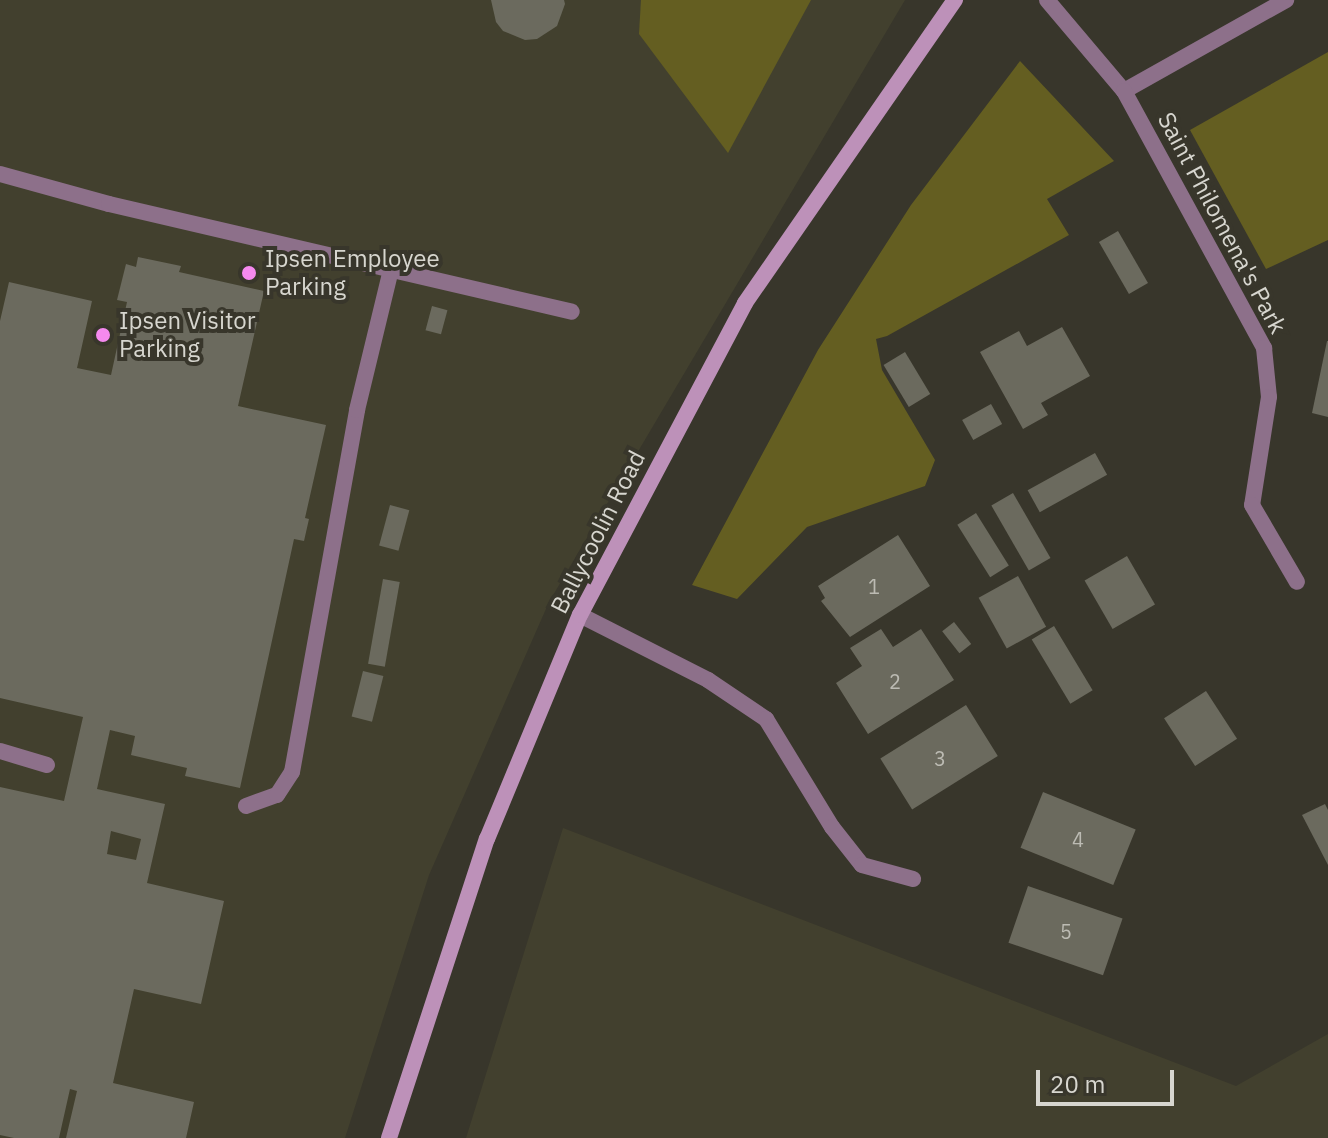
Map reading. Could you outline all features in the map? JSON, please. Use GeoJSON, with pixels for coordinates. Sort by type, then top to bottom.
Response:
{"type":"FeatureCollection","features":[{"type":"Feature","properties":{"kind":"main road","name":"Ballycoolin Road"},"geometry":{"type":"LineString","coordinates":[[389,1138],[487,839],[580,615],[745,303],[955,0]]}},
{"type":"Feature","properties":{"kind":"street","name":"Saint Philomena's Park"},"geometry":{"type":"LineString","coordinates":[[1047,0],[1124,91],[1264,348],[1269,397],[1252,505],[1297,582]]}},
{"type":"Feature","properties":{"kind":"street"},"geometry":{"type":"LineString","coordinates":[[1124,91],[1286,0]]}},
{"type":"Feature","properties":{"kind":"street"},"geometry":{"type":"LineString","coordinates":[[0,174],[109,204],[572,312]]}},
{"type":"Feature","properties":{"kind":"street"},"geometry":{"type":"LineString","coordinates":[[246,806],[277,795],[292,772],[350,441],[391,269]]}},
{"type":"Feature","properties":{"kind":"street"},"geometry":{"type":"LineString","coordinates":[[580,615],[708,680],[766,719],[832,827],[862,865],[913,879]]}},
{"type":"Feature","properties":{"kind":"street"},"geometry":{"type":"LineString","coordinates":[[0,751],[47,765]]}},
{"type":"Feature","properties":{"kind":"shaded area"},"geometry":{"type":"Polygon","coordinates":[[[0,0],[905,0],[549,602],[429,875],[345,1138],[0,1138],[0,0]]]}},
{"type":"Feature","properties":{"kind":"shaded area"},"geometry":{"type":"Polygon","coordinates":[[[641,0],[811,0],[728,153],[639,34],[641,0]]]}},
{"type":"Feature","properties":{"kind":"shaded area"},"geometry":{"type":"Polygon","coordinates":[[[1328,52],[1328,240],[1266,269],[1190,130],[1328,52]]]}},
{"type":"Feature","properties":{"kind":"shaded area"},"geometry":{"type":"Polygon","coordinates":[[[1020,61],[1114,161],[1047,199],[1069,235],[887,336],[876,339],[882,370],[935,460],[925,486],[807,527],[737,599],[692,585],[818,350],[911,205],[1020,61]]]}},
{"type":"Feature","properties":{"kind":"shaded area"},"geometry":{"type":"Polygon","coordinates":[[[563,828],[1236,1086],[1328,1034],[1328,1138],[466,1138],[563,828]]]}},
{"type":"Feature","properties":{"kind":"building"},"geometry":{"type":"Polygon","coordinates":[[[491,0],[564,0],[565,4],[557,26],[537,39],[525,40],[503,31],[496,22],[491,0]]]}},
{"type":"Feature","properties":{"kind":"building"},"geometry":{"type":"Polygon","coordinates":[[[1118,231],[1148,283],[1129,294],[1099,242],[1118,231]]]}},
{"type":"Feature","properties":{"kind":"building"},"geometry":{"type":"Polygon","coordinates":[[[138,257],[181,266],[179,272],[264,291],[238,406],[326,425],[305,518],[309,519],[304,541],[294,539],[240,788],[185,776],[187,768],[131,755],[135,736],[110,730],[97,789],[165,804],[147,883],[224,901],[201,1004],[134,989],[113,1083],[194,1102],[186,1138],[66,1138],[77,1091],[70,1089],[59,1138],[14,1138],[0,1135],[0,787],[64,801],[83,717],[0,698],[0,321],[9,282],[92,301],[77,368],[111,375],[127,302],[117,300],[126,264],[136,267],[138,257]],[[111,831],[107,854],[136,860],[141,839],[111,831]]]}},
{"type":"Feature","properties":{"kind":"building"},"geometry":{"type":"Polygon","coordinates":[[[432,306],[447,310],[441,334],[426,330],[432,306]]]}},
{"type":"Feature","properties":{"kind":"building"},"geometry":{"type":"Polygon","coordinates":[[[1062,327],[1090,376],[1041,403],[1048,415],[1023,429],[980,352],[1019,331],[1027,346],[1062,327]]]}},
{"type":"Feature","properties":{"kind":"building"},"geometry":{"type":"Polygon","coordinates":[[[1328,341],[1328,417],[1312,413],[1328,341]]]}},
{"type":"Feature","properties":{"kind":"building"},"geometry":{"type":"Polygon","coordinates":[[[905,352],[930,394],[909,407],[884,365],[905,352]]]}},
{"type":"Feature","properties":{"kind":"building"},"geometry":{"type":"Polygon","coordinates":[[[991,404],[1002,424],[973,440],[962,420],[991,404]]]}},
{"type":"Feature","properties":{"kind":"building"},"geometry":{"type":"Polygon","coordinates":[[[1095,453],[1107,475],[1040,512],[1028,490],[1095,453]]]}},
{"type":"Feature","properties":{"kind":"building"},"geometry":{"type":"Polygon","coordinates":[[[1013,493],[1050,558],[1029,570],[991,506],[1013,493]]]}},
{"type":"Feature","properties":{"kind":"building"},"geometry":{"type":"Polygon","coordinates":[[[390,505],[409,510],[398,551],[379,546],[390,505]]]}},
{"type":"Feature","properties":{"kind":"building"},"geometry":{"type":"Polygon","coordinates":[[[976,513],[1009,566],[990,577],[957,525],[976,513]]]}},
{"type":"Feature","properties":{"kind":"building"},"geometry":{"type":"Polygon","coordinates":[[[898,535],[930,586],[850,637],[821,601],[825,598],[818,586],[898,535]]]}},
{"type":"Feature","properties":{"kind":"building"},"geometry":{"type":"Polygon","coordinates":[[[1127,556],[1155,604],[1113,629],[1085,580],[1127,556]]]}},
{"type":"Feature","properties":{"kind":"building"},"geometry":{"type":"Polygon","coordinates":[[[1018,576],[1046,627],[1007,649],[979,598],[1018,576]]]}},
{"type":"Feature","properties":{"kind":"building"},"geometry":{"type":"Polygon","coordinates":[[[383,579],[400,582],[385,667],[368,664],[383,579]]]}},
{"type":"Feature","properties":{"kind":"building"},"geometry":{"type":"Polygon","coordinates":[[[954,622],[971,644],[959,653],[942,631],[954,622]]]}},
{"type":"Feature","properties":{"kind":"building"},"geometry":{"type":"Polygon","coordinates":[[[1054,626],[1093,690],[1070,704],[1032,639],[1054,626]]]}},
{"type":"Feature","properties":{"kind":"building"},"geometry":{"type":"Polygon","coordinates":[[[881,629],[893,647],[921,629],[954,680],[868,734],[836,683],[862,666],[850,648],[881,629]]]}},
{"type":"Feature","properties":{"kind":"building"},"geometry":{"type":"Polygon","coordinates":[[[363,671],[383,676],[372,722],[352,717],[363,671]]]}},
{"type":"Feature","properties":{"kind":"building"},"geometry":{"type":"Polygon","coordinates":[[[1206,691],[1237,739],[1195,766],[1164,718],[1206,691]]]}},
{"type":"Feature","properties":{"kind":"building"},"geometry":{"type":"Polygon","coordinates":[[[966,705],[998,756],[912,809],[880,759],[966,705]]]}},
{"type":"Feature","properties":{"kind":"building"},"geometry":{"type":"Polygon","coordinates":[[[1043,792],[1136,829],[1113,885],[1021,848],[1043,792]]]}},
{"type":"Feature","properties":{"kind":"building"},"geometry":{"type":"Polygon","coordinates":[[[1325,804],[1328,810],[1328,865],[1302,815],[1325,804]]]}},
{"type":"Feature","properties":{"kind":"building"},"geometry":{"type":"Polygon","coordinates":[[[1028,886],[1123,919],[1103,975],[1008,943],[1028,886]]]}},
{"type":"Feature","properties":{"kind":"place","name":"Ipsen Employee Parking"},"geometry":{"type":"Point","coordinates":[249,273]}},
{"type":"Feature","properties":{"kind":"place","name":"Ipsen Visitor Parking"},"geometry":{"type":"Point","coordinates":[103,335]}}]}
